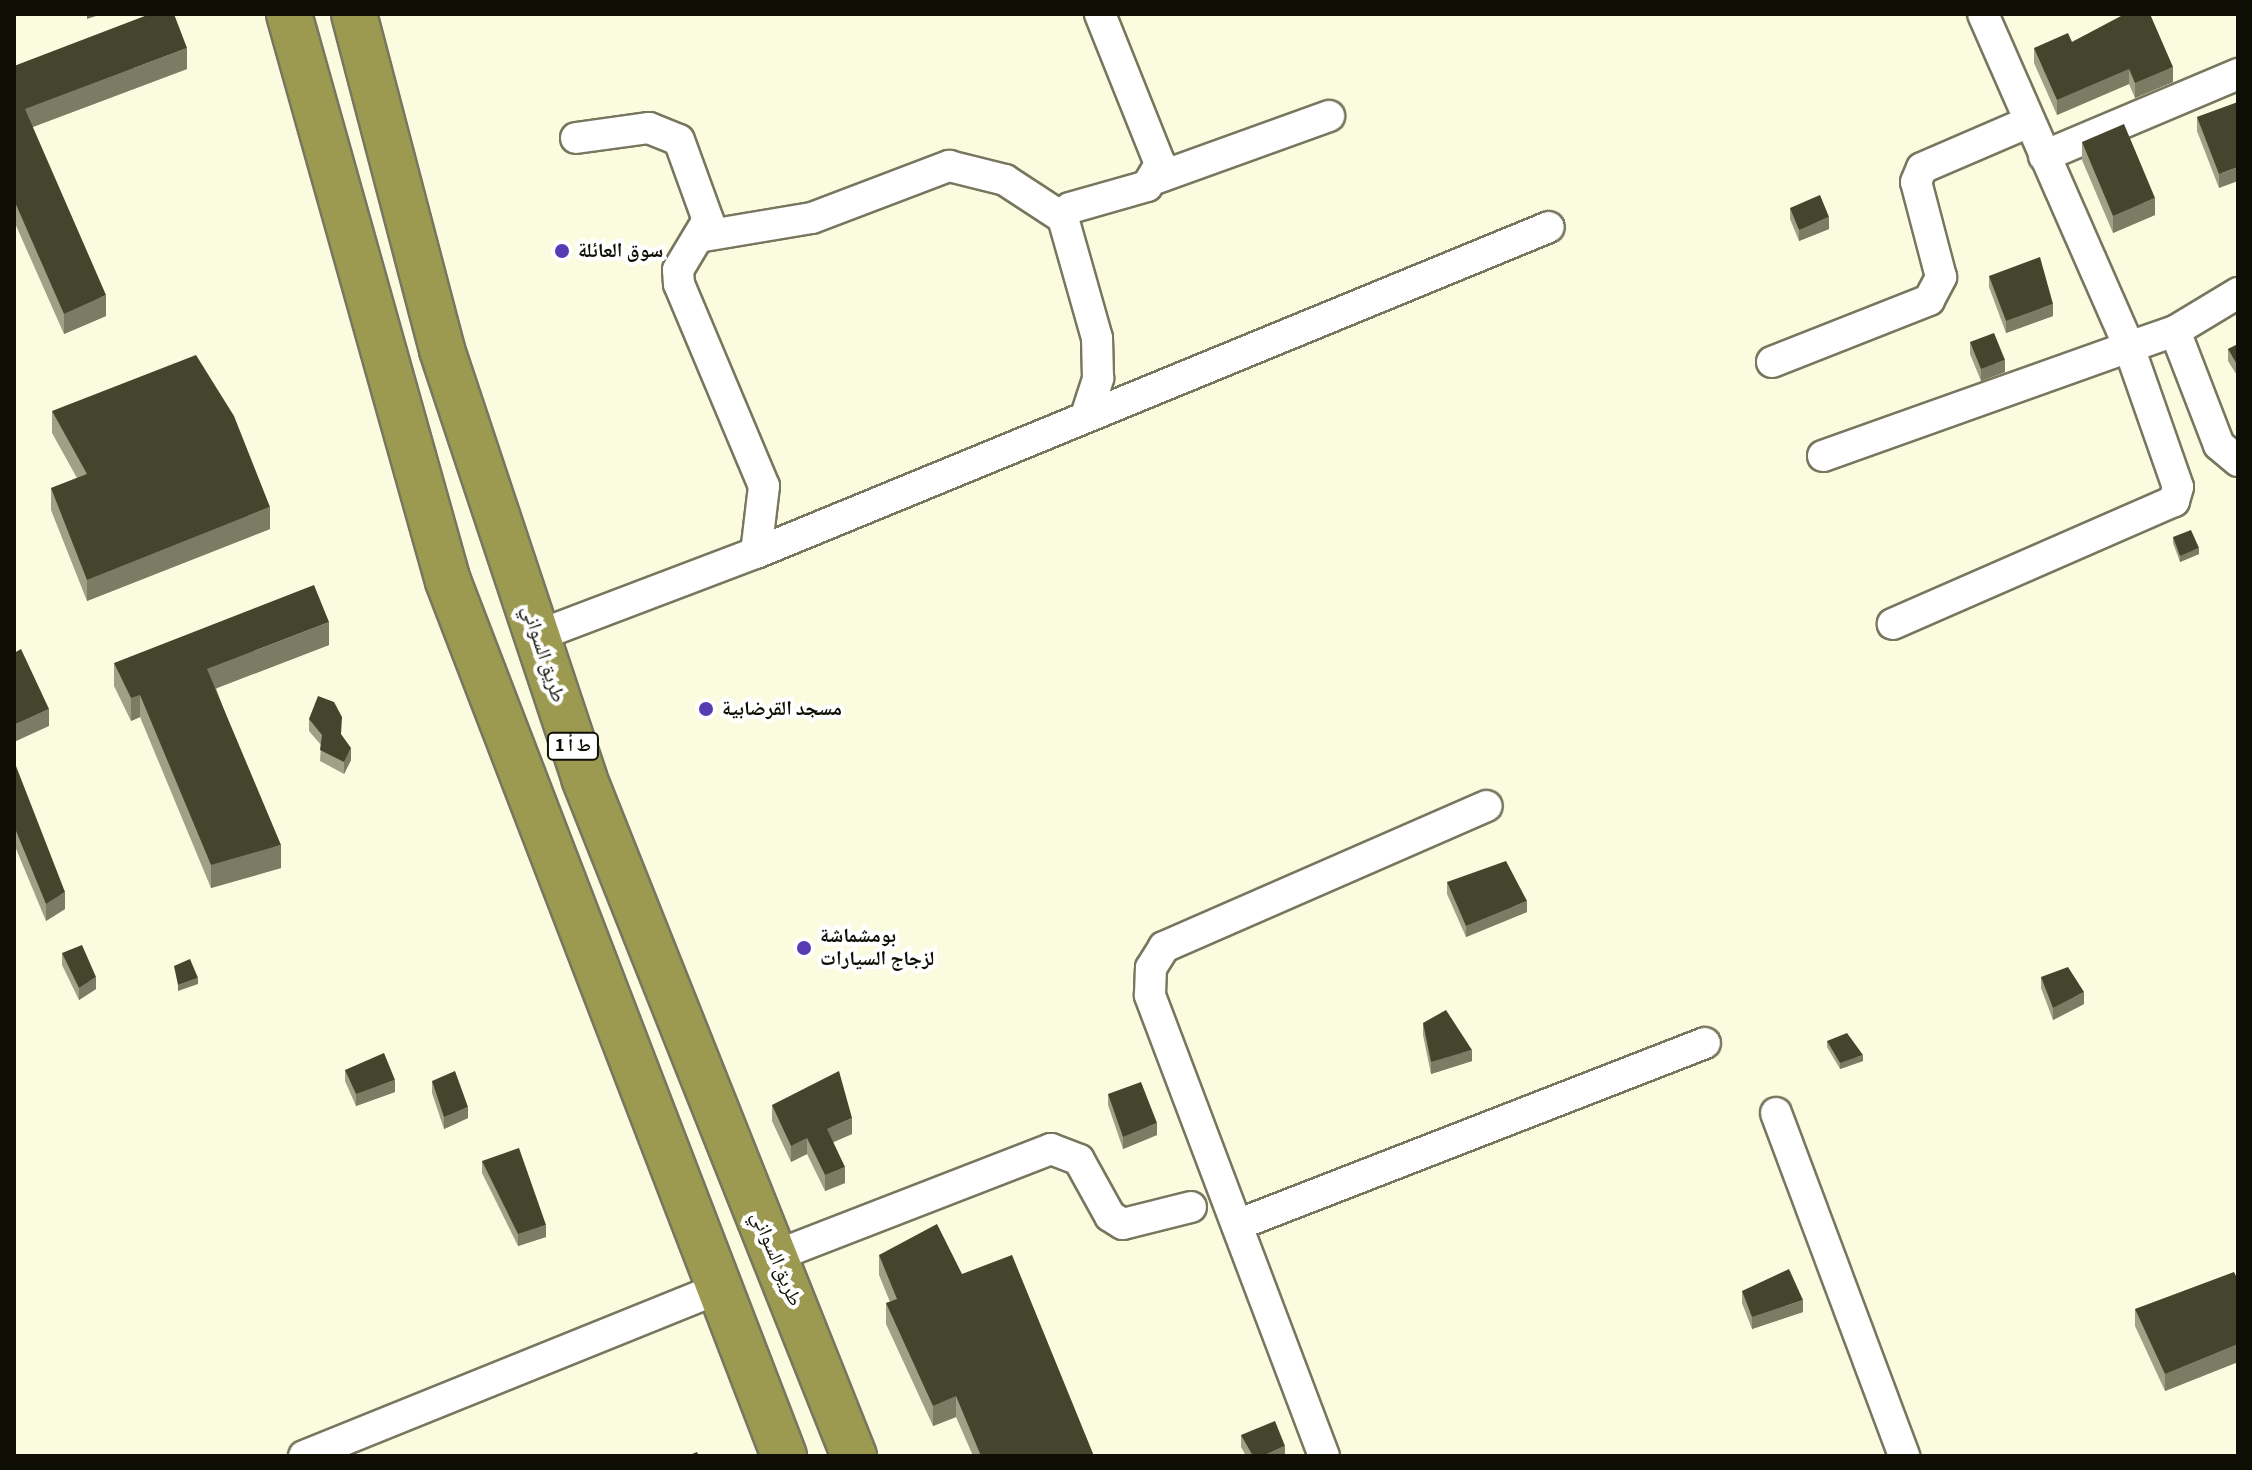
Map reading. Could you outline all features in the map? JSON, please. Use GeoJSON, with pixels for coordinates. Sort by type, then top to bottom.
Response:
{"type":"FeatureCollection","features":[{"type":"Feature","properties":{"kind":"highway","name":"ط أ 1"},"geometry":{"type":"LineString","coordinates":[[289,14],[448,581],[784,1456]]}},
{"type":"Feature","properties":{"kind":"highway","name":"طريق السواني"},"geometry":{"type":"LineString","coordinates":[[354,14],[442,350],[537,636],[677,1025],[775,1256],[854,1456]]}},
{"type":"Feature","properties":{"kind":"street"},"geometry":{"type":"LineString","coordinates":[[1100,14],[1156,145],[1157,178]]}},
{"type":"Feature","properties":{"kind":"street"},"geometry":{"type":"LineString","coordinates":[[1893,624],[2174,501],[2178,487],[2129,347],[1983,14]]}},
{"type":"Feature","properties":{"kind":"street"},"geometry":{"type":"LineString","coordinates":[[2044,156],[2238,74]]}},
{"type":"Feature","properties":{"kind":"street"},"geometry":{"type":"LineString","coordinates":[[1063,218],[1070,208],[1329,116]]}},
{"type":"Feature","properties":{"kind":"street"},"geometry":{"type":"LineString","coordinates":[[1772,362],[1929,300],[1941,277],[1916,182],[1922,168],[2029,122]]}},
{"type":"Feature","properties":{"kind":"street"},"geometry":{"type":"LineString","coordinates":[[576,138],[667,130],[679,140],[708,220],[704,236],[681,265],[679,284],[764,486],[756,553]]}},
{"type":"Feature","properties":{"kind":"street"},"geometry":{"type":"LineString","coordinates":[[704,236],[812,218],[949,166],[1005,180],[1063,218],[1097,338],[1098,378],[1086,416]]}},
{"type":"Feature","properties":{"kind":"street"},"geometry":{"type":"LineString","coordinates":[[537,636],[756,553],[1549,227]]}},
{"type":"Feature","properties":{"kind":"street"},"geometry":{"type":"LineString","coordinates":[[1823,456],[2175,331],[2238,293]]}},
{"type":"Feature","properties":{"kind":"street"},"geometry":{"type":"LineString","coordinates":[[2175,331],[2219,445],[2238,461]]}},
{"type":"Feature","properties":{"kind":"street"},"geometry":{"type":"LineString","coordinates":[[1324,1456],[1150,995],[1157,957],[1164,947],[1486,806]]}},
{"type":"Feature","properties":{"kind":"street"},"geometry":{"type":"LineString","coordinates":[[1237,1225],[1705,1043]]}},
{"type":"Feature","properties":{"kind":"street"},"geometry":{"type":"LineString","coordinates":[[1776,1113],[1904,1456]]}},
{"type":"Feature","properties":{"kind":"street"},"geometry":{"type":"LineString","coordinates":[[775,1256],[1051,1149],[1079,1160],[1110,1216],[1123,1224],[1191,1207]]}},
{"type":"Feature","properties":{"kind":"street"},"geometry":{"type":"LineString","coordinates":[[304,1456],[719,1288]]}},
{"type":"Feature","properties":{"kind":"building"},"geometry":{"type":"Polygon","coordinates":[[[150,14],[174,14],[187,48],[25,109],[106,295],[64,314],[14,200],[14,66],[150,14]]]}},
{"type":"Feature","properties":{"kind":"building"},"geometry":{"type":"Polygon","coordinates":[[[2125,14],[2150,14],[2173,67],[2135,83],[2129,69],[2057,100],[2034,48],[2068,33],[2072,42],[2125,14]]]}},
{"type":"Feature","properties":{"kind":"building"},"geometry":{"type":"Polygon","coordinates":[[[2238,102],[2238,167],[2219,174],[2197,117],[2238,102]]]}},
{"type":"Feature","properties":{"kind":"building"},"geometry":{"type":"Polygon","coordinates":[[[2124,124],[2155,198],[2113,216],[2082,142],[2124,124]]]}},
{"type":"Feature","properties":{"kind":"building"},"geometry":{"type":"Polygon","coordinates":[[[1820,195],[1829,217],[1799,230],[1790,208],[1820,195]]]}},
{"type":"Feature","properties":{"kind":"building"},"geometry":{"type":"Polygon","coordinates":[[[2040,257],[2053,304],[2006,321],[1989,276],[2040,257]]]}},
{"type":"Feature","properties":{"kind":"building"},"geometry":{"type":"Polygon","coordinates":[[[1994,333],[2005,360],[1981,369],[1970,342],[1994,333]]]}},
{"type":"Feature","properties":{"kind":"building"},"geometry":{"type":"Polygon","coordinates":[[[2238,344],[2238,366],[2228,349],[2238,344]]]}},
{"type":"Feature","properties":{"kind":"building"},"geometry":{"type":"Polygon","coordinates":[[[196,355],[234,416],[270,507],[87,580],[51,488],[87,474],[52,411],[196,355]]]}},
{"type":"Feature","properties":{"kind":"building"},"geometry":{"type":"Polygon","coordinates":[[[2191,530],[2199,548],[2180,556],[2173,537],[2191,530]]]}},
{"type":"Feature","properties":{"kind":"building"},"geometry":{"type":"Polygon","coordinates":[[[314,585],[329,622],[207,669],[281,845],[211,865],[140,695],[131,698],[114,663],[314,585]]]}},
{"type":"Feature","properties":{"kind":"building"},"geometry":{"type":"Polygon","coordinates":[[[21,649],[49,709],[14,725],[14,653],[21,649]]]}},
{"type":"Feature","properties":{"kind":"building"},"geometry":{"type":"Polygon","coordinates":[[[318,696],[334,702],[342,717],[341,734],[351,748],[344,762],[320,750],[322,735],[309,719],[318,696]]]}},
{"type":"Feature","properties":{"kind":"building"},"geometry":{"type":"Polygon","coordinates":[[[16,766],[65,892],[46,904],[14,826],[16,766]]]}},
{"type":"Feature","properties":{"kind":"building"},"geometry":{"type":"Polygon","coordinates":[[[1506,861],[1527,901],[1466,926],[1447,882],[1506,861]]]}},
{"type":"Feature","properties":{"kind":"building"},"geometry":{"type":"Polygon","coordinates":[[[82,945],[96,977],[79,988],[62,953],[82,945]]]}},
{"type":"Feature","properties":{"kind":"building"},"geometry":{"type":"Polygon","coordinates":[[[190,959],[198,978],[178,985],[174,966],[190,959]]]}},
{"type":"Feature","properties":{"kind":"building"},"geometry":{"type":"Polygon","coordinates":[[[2068,967],[2084,992],[2053,1008],[2041,977],[2068,967]]]}},
{"type":"Feature","properties":{"kind":"building"},"geometry":{"type":"Polygon","coordinates":[[[1446,1010],[1472,1050],[1431,1062],[1423,1023],[1446,1010]]]}},
{"type":"Feature","properties":{"kind":"building"},"geometry":{"type":"Polygon","coordinates":[[[1847,1033],[1863,1055],[1840,1063],[1827,1041],[1847,1033]]]}},
{"type":"Feature","properties":{"kind":"building"},"geometry":{"type":"Polygon","coordinates":[[[384,1053],[395,1080],[356,1094],[345,1070],[384,1053]]]}},
{"type":"Feature","properties":{"kind":"building"},"geometry":{"type":"Polygon","coordinates":[[[455,1071],[468,1107],[444,1117],[432,1081],[455,1071]]]}},
{"type":"Feature","properties":{"kind":"building"},"geometry":{"type":"Polygon","coordinates":[[[839,1071],[852,1118],[827,1129],[845,1167],[825,1175],[807,1138],[791,1146],[772,1105],[839,1071]]]}},
{"type":"Feature","properties":{"kind":"building"},"geometry":{"type":"Polygon","coordinates":[[[1141,1082],[1157,1123],[1123,1137],[1108,1094],[1141,1082]]]}},
{"type":"Feature","properties":{"kind":"building"},"geometry":{"type":"Polygon","coordinates":[[[519,1148],[546,1225],[518,1234],[482,1161],[519,1148]]]}},
{"type":"Feature","properties":{"kind":"building"},"geometry":{"type":"Polygon","coordinates":[[[937,1224],[962,1274],[1012,1255],[1094,1456],[981,1456],[956,1396],[933,1406],[886,1303],[897,1299],[879,1255],[937,1224]]]}},
{"type":"Feature","properties":{"kind":"building"},"geometry":{"type":"Polygon","coordinates":[[[1789,1269],[1803,1300],[1752,1317],[1742,1291],[1789,1269]]]}},
{"type":"Feature","properties":{"kind":"building"},"geometry":{"type":"Polygon","coordinates":[[[2234,1272],[2238,1280],[2238,1344],[2165,1374],[2135,1309],[2234,1272]]]}},
{"type":"Feature","properties":{"kind":"building"},"geometry":{"type":"Polygon","coordinates":[[[1275,1421],[1285,1446],[1262,1456],[1253,1456],[1241,1435],[1275,1421]]]}},
{"type":"Feature","properties":{"kind":"place","name":"سوق العائلة"},"geometry":{"type":"Point","coordinates":[562,251]}},
{"type":"Feature","properties":{"kind":"place","name":"مسجد القرضابية"},"geometry":{"type":"Point","coordinates":[706,709]}},
{"type":"Feature","properties":{"kind":"place","name":"بومشماشة لزجاج السيارات"},"geometry":{"type":"Point","coordinates":[804,948]}}]}
